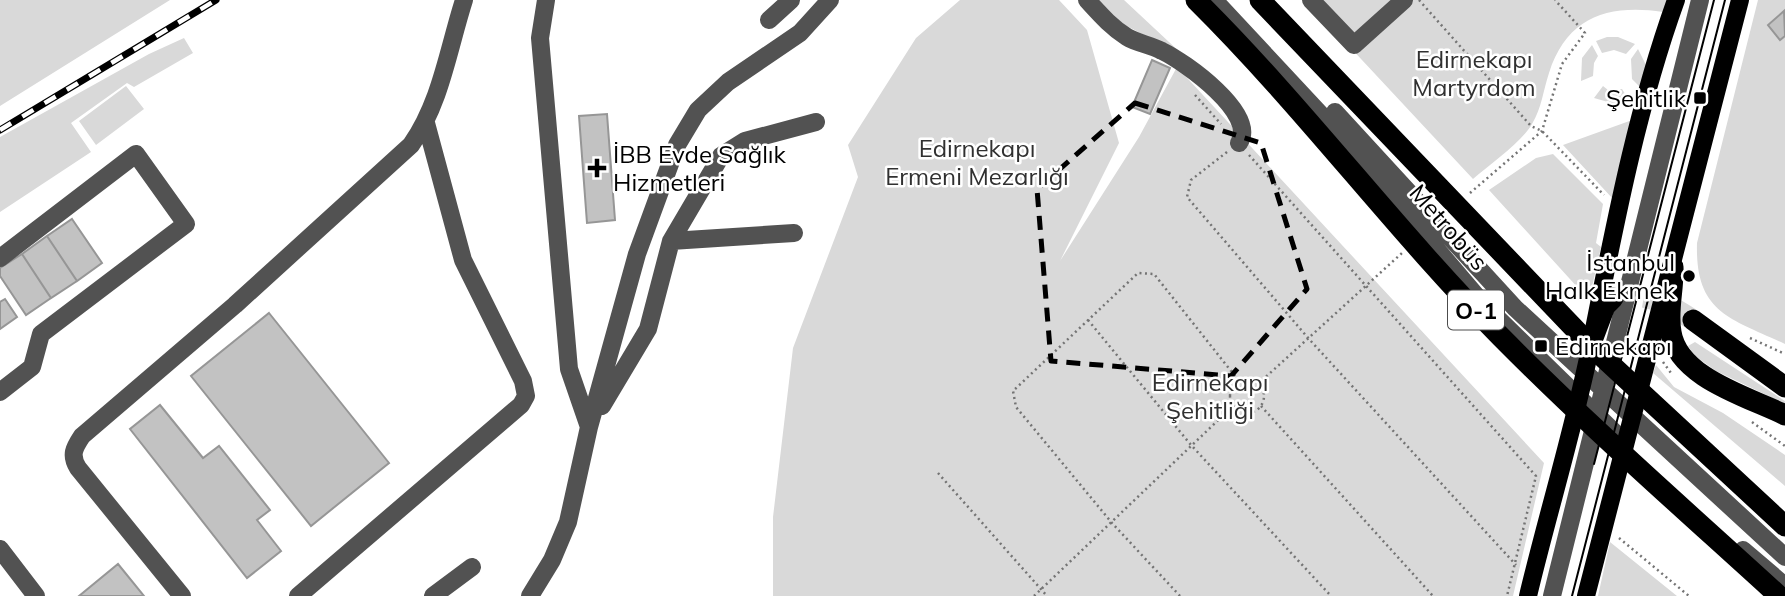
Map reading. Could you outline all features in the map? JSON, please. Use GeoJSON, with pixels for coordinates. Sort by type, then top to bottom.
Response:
{"type":"FeatureCollection","features":[{"type":"Feature","properties":{"kind":"highway","name":"O-1"},"geometry":{"type":"LineString","coordinates":[[1196,0],[1252,55],[1501,337],[1639,471],[1779,596]]}},
{"type":"Feature","properties":{"kind":"highway","name":"O-1"},"geometry":{"type":"LineString","coordinates":[[1260,0],[1593,348],[1785,526]]}},
{"type":"Feature","properties":{"kind":"highway"},"geometry":{"type":"LineString","coordinates":[[1673,267],[1670,331],[1682,357],[1713,380],[1785,415]]}},
{"type":"Feature","properties":{"kind":"highway"},"geometry":{"type":"LineString","coordinates":[[1591,343],[1605,306],[1613,298]]}},
{"type":"Feature","properties":{"kind":"highway"},"geometry":{"type":"LineString","coordinates":[[1693,320],[1785,387]]}},
{"type":"Feature","properties":{"kind":"main road"},"geometry":{"type":"LineString","coordinates":[[1528,596],[1591,343],[1612,236],[1655,68],[1676,0]]}},
{"type":"Feature","properties":{"kind":"main road"},"geometry":{"type":"LineString","coordinates":[[1586,596],[1648,346],[1673,267],[1740,0]]}},
{"type":"Feature","properties":{"kind":"lane"},"geometry":{"type":"LineString","coordinates":[[182,596],[78,468],[73,460],[73,450],[82,436],[235,305],[411,145],[426,123],[440,89],[444,60],[464,0]]}},
{"type":"Feature","properties":{"kind":"lane"},"geometry":{"type":"LineString","coordinates":[[546,0],[540,38],[569,369],[589,428]]}},
{"type":"Feature","properties":{"kind":"lane"},"geometry":{"type":"LineString","coordinates":[[769,20],[791,0]]}},
{"type":"Feature","properties":{"kind":"lane"},"geometry":{"type":"LineString","coordinates":[[529,593],[552,560],[568,522],[589,428],[637,254],[677,145],[698,110],[728,82],[800,33],[830,0]]}},
{"type":"Feature","properties":{"kind":"lane"},"geometry":{"type":"LineString","coordinates":[[1087,0],[1129,38],[1163,51],[1203,77],[1239,116],[1243,127],[1239,143]]}},
{"type":"Feature","properties":{"kind":"lane","name":"Metrobüs"},"geometry":{"type":"LineString","coordinates":[[1213,0],[1335,130],[1485,306],[1664,481],[1785,586]]}},
{"type":"Feature","properties":{"kind":"lane","name":"Metrobüs"},"geometry":{"type":"LineString","coordinates":[[1229,0],[1515,308],[1785,557]]}},
{"type":"Feature","properties":{"kind":"lane"},"geometry":{"type":"LineString","coordinates":[[1311,0],[1354,45],[1404,0]]}},
{"type":"Feature","properties":{"kind":"lane"},"geometry":{"type":"LineString","coordinates":[[1552,596],[1578,482],[1700,0]]}},
{"type":"Feature","properties":{"kind":"lane"},"geometry":{"type":"LineString","coordinates":[[589,428],[648,330],[671,241],[721,156],[746,141],[816,122]]}},
{"type":"Feature","properties":{"kind":"lane"},"geometry":{"type":"LineString","coordinates":[[298,596],[522,405],[526,396],[523,382],[463,260],[426,123]]}},
{"type":"Feature","properties":{"kind":"lane"},"geometry":{"type":"LineString","coordinates":[[0,258],[136,154],[186,224],[41,334],[32,367],[0,392]]}},
{"type":"Feature","properties":{"kind":"lane"},"geometry":{"type":"LineString","coordinates":[[671,241],[793,233]]}},
{"type":"Feature","properties":{"kind":"lane"},"geometry":{"type":"LineString","coordinates":[[0,549],[36,596]]}},
{"type":"Feature","properties":{"kind":"lane"},"geometry":{"type":"LineString","coordinates":[[433,596],[472,567]]}},
{"type":"Feature","properties":{"kind":"path"},"geometry":{"type":"LineString","coordinates":[[1419,0],[1531,126],[1542,131],[1608,199]]}},
{"type":"Feature","properties":{"kind":"path"},"geometry":{"type":"LineString","coordinates":[[1478,187],[1542,131],[1562,64],[1585,33],[1555,0]]}},
{"type":"Feature","properties":{"kind":"path"},"geometry":{"type":"LineString","coordinates":[[1187,86],[1536,476],[1507,596]]}},
{"type":"Feature","properties":{"kind":"path"},"geometry":{"type":"LineString","coordinates":[[1239,143],[1191,180],[1187,197],[1309,339],[1516,565]]}},
{"type":"Feature","properties":{"kind":"path"},"geometry":{"type":"LineString","coordinates":[[1180,596],[1112,523],[1016,407],[1013,391],[1138,273],[1154,274],[1239,381]]}},
{"type":"Feature","properties":{"kind":"path"},"geometry":{"type":"LineString","coordinates":[[1258,384],[1366,284]]}},
{"type":"Feature","properties":{"kind":"path"},"geometry":{"type":"LineString","coordinates":[[1088,320],[1191,445],[1331,596]]}},
{"type":"Feature","properties":{"kind":"path"},"geometry":{"type":"LineString","coordinates":[[1247,379],[1258,384],[1264,395],[1261,406],[1249,413],[1233,406],[1231,389],[1239,381],[1247,379]]}},
{"type":"Feature","properties":{"kind":"path"},"geometry":{"type":"LineString","coordinates":[[1034,596],[1233,406]]}},
{"type":"Feature","properties":{"kind":"path"},"geometry":{"type":"LineString","coordinates":[[1261,406],[1433,596]]}},
{"type":"Feature","properties":{"kind":"path"},"geometry":{"type":"LineString","coordinates":[[938,473],[1047,596]]}},
{"type":"Feature","properties":{"kind":"path"},"geometry":{"type":"LineString","coordinates":[[1604,525],[1689,596]]}},
{"type":"Feature","properties":{"kind":"highlighted area"},"geometry":{"type":"Polygon","coordinates":[[[1135,103],[1261,143],[1307,289],[1231,376],[1051,361],[1037,189],[1135,103]]]}},
{"type":"Feature","properties":{"kind":"green space"},"geometry":{"type":"Polygon","coordinates":[[[0,0],[170,0],[0,106],[0,0]]]}},
{"type":"Feature","properties":{"kind":"green space","name":"Edirnekapı Şehitliği"},"geometry":{"type":"Polygon","coordinates":[[[960,0],[1059,0],[1087,30],[1119,143],[1060,261],[1139,137],[1177,67],[1544,463],[1513,596],[773,596],[773,517],[793,348],[858,177],[848,145],[916,38],[960,0]]]}},
{"type":"Feature","properties":{"kind":"green space"},"geometry":{"type":"Polygon","coordinates":[[[1098,0],[1124,0],[1184,56],[1123,24],[1098,0]]]}},
{"type":"Feature","properties":{"kind":"green space","name":"Edirnekapı Martyrdom"},"geometry":{"type":"Polygon","coordinates":[[[1306,0],[1667,0],[1663,12],[1625,10],[1608,13],[1592,18],[1578,27],[1557,54],[1532,124],[1513,145],[1473,179],[1306,0]]]}},
{"type":"Feature","properties":{"kind":"green space"},"geometry":{"type":"Polygon","coordinates":[[[1758,0],[1785,0],[1785,344],[1732,319],[1720,310],[1709,299],[1702,285],[1698,266],[1697,243],[1758,0]]]}},
{"type":"Feature","properties":{"kind":"green space"},"geometry":{"type":"Polygon","coordinates":[[[1618,37],[1635,44],[1626,54],[1614,50],[1602,53],[1596,41],[1618,37]]]}},
{"type":"Feature","properties":{"kind":"green space"},"geometry":{"type":"Polygon","coordinates":[[[184,38],[193,53],[134,87],[127,83],[71,123],[91,152],[0,212],[0,137],[149,54],[184,38]]]}},
{"type":"Feature","properties":{"kind":"green space"},"geometry":{"type":"Polygon","coordinates":[[[1592,45],[1598,56],[1594,63],[1593,76],[1581,81],[1582,58],[1592,45]]]}},
{"type":"Feature","properties":{"kind":"green space"},"geometry":{"type":"Polygon","coordinates":[[[1638,49],[1647,67],[1642,89],[1632,79],[1631,59],[1638,49]]]}},
{"type":"Feature","properties":{"kind":"green space"},"geometry":{"type":"Polygon","coordinates":[[[126,86],[144,109],[96,145],[79,121],[126,86]]]}},
{"type":"Feature","properties":{"kind":"green space"},"geometry":{"type":"Polygon","coordinates":[[[1603,86],[1608,90],[1622,89],[1629,100],[1615,104],[1594,98],[1603,86]]]}},
{"type":"Feature","properties":{"kind":"green space"},"geometry":{"type":"Polygon","coordinates":[[[1635,119],[1613,199],[1563,145],[1635,119]]]}},
{"type":"Feature","properties":{"kind":"green space"},"geometry":{"type":"Polygon","coordinates":[[[1553,154],[1603,204],[1596,243],[1601,247],[1589,300],[1489,190],[1536,158],[1553,154]]]}},
{"type":"Feature","properties":{"kind":"green space"},"geometry":{"type":"Polygon","coordinates":[[[1695,342],[1785,401],[1785,404],[1716,371],[1695,356],[1688,346],[1695,342]]]}},
{"type":"Feature","properties":{"kind":"green space"},"geometry":{"type":"Polygon","coordinates":[[[1656,365],[1674,387],[1723,413],[1785,455],[1785,486],[1653,373],[1656,365]]]}},
{"type":"Feature","properties":{"kind":"green space"},"geometry":{"type":"Polygon","coordinates":[[[1610,542],[1677,596],[1598,596],[1610,542]]]}},
{"type":"Feature","properties":{"kind":"building"},"geometry":{"type":"Polygon","coordinates":[[[1784,11],[1785,36],[1780,40],[1768,25],[1784,11]]]}},
{"type":"Feature","properties":{"kind":"building"},"geometry":{"type":"Polygon","coordinates":[[[1152,60],[1170,68],[1150,114],[1132,107],[1152,60]]]}},
{"type":"Feature","properties":{"kind":"building","name":"İBB Evde Sağlık Hizmetleri"},"geometry":{"type":"Polygon","coordinates":[[[607,114],[615,220],[587,223],[579,116],[607,114]]]}},
{"type":"Feature","properties":{"kind":"building"},"geometry":{"type":"Polygon","coordinates":[[[72,219],[102,263],[77,281],[47,236],[72,219]]]}},
{"type":"Feature","properties":{"kind":"building"},"geometry":{"type":"Polygon","coordinates":[[[47,236],[77,281],[51,298],[22,254],[47,236]]]}},
{"type":"Feature","properties":{"kind":"building"},"geometry":{"type":"Polygon","coordinates":[[[22,254],[51,298],[26,315],[0,276],[0,268],[22,254]]]}},
{"type":"Feature","properties":{"kind":"building"},"geometry":{"type":"Polygon","coordinates":[[[5,299],[17,317],[0,329],[0,302],[5,299]]]}},
{"type":"Feature","properties":{"kind":"building"},"geometry":{"type":"Polygon","coordinates":[[[269,313],[389,463],[311,526],[191,376],[269,313]]]}},
{"type":"Feature","properties":{"kind":"building"},"geometry":{"type":"Polygon","coordinates":[[[160,405],[203,458],[219,446],[270,510],[257,520],[281,551],[247,578],[130,429],[160,405]]]}},
{"type":"Feature","properties":{"kind":"building"},"geometry":{"type":"Polygon","coordinates":[[[118,564],[144,596],[79,596],[118,564]]]}},
{"type":"Feature","properties":{"kind":"tunnel"},"geometry":{"type":"LineString","coordinates":[[1613,298],[1645,297],[1674,308],[1693,320]]}},
{"type":"Feature","properties":{"kind":"tram line"},"geometry":{"type":"LineString","coordinates":[[1594,464],[1714,0]]}},
{"type":"Feature","properties":{"kind":"tram line"},"geometry":{"type":"LineString","coordinates":[[1572,596],[1725,0]]}},
{"type":"Feature","properties":{"kind":"railway"},"geometry":{"type":"LineString","coordinates":[[0,130],[216,0]]}},
{"type":"Feature","properties":{"kind":"place","name":"Şehitlik"},"geometry":{"type":"Point","coordinates":[1700,98]}},
{"type":"Feature","properties":{"kind":"place","name":"İBB Evde Sağlık Hizmetleri"},"geometry":{"type":"Point","coordinates":[597,168]}},
{"type":"Feature","properties":{"kind":"place","name":"İstanbul Halk Ekmek"},"geometry":{"type":"Point","coordinates":[1689,276]}},
{"type":"Feature","properties":{"kind":"place","name":"Edirnekapı"},"geometry":{"type":"Point","coordinates":[1541,346]}},
{"type":"Feature","properties":{"kind":"park label","name":"Edirnekapı Ermeni Mezarlığı"},"geometry":{"type":"Point","coordinates":[977,162]}}]}
